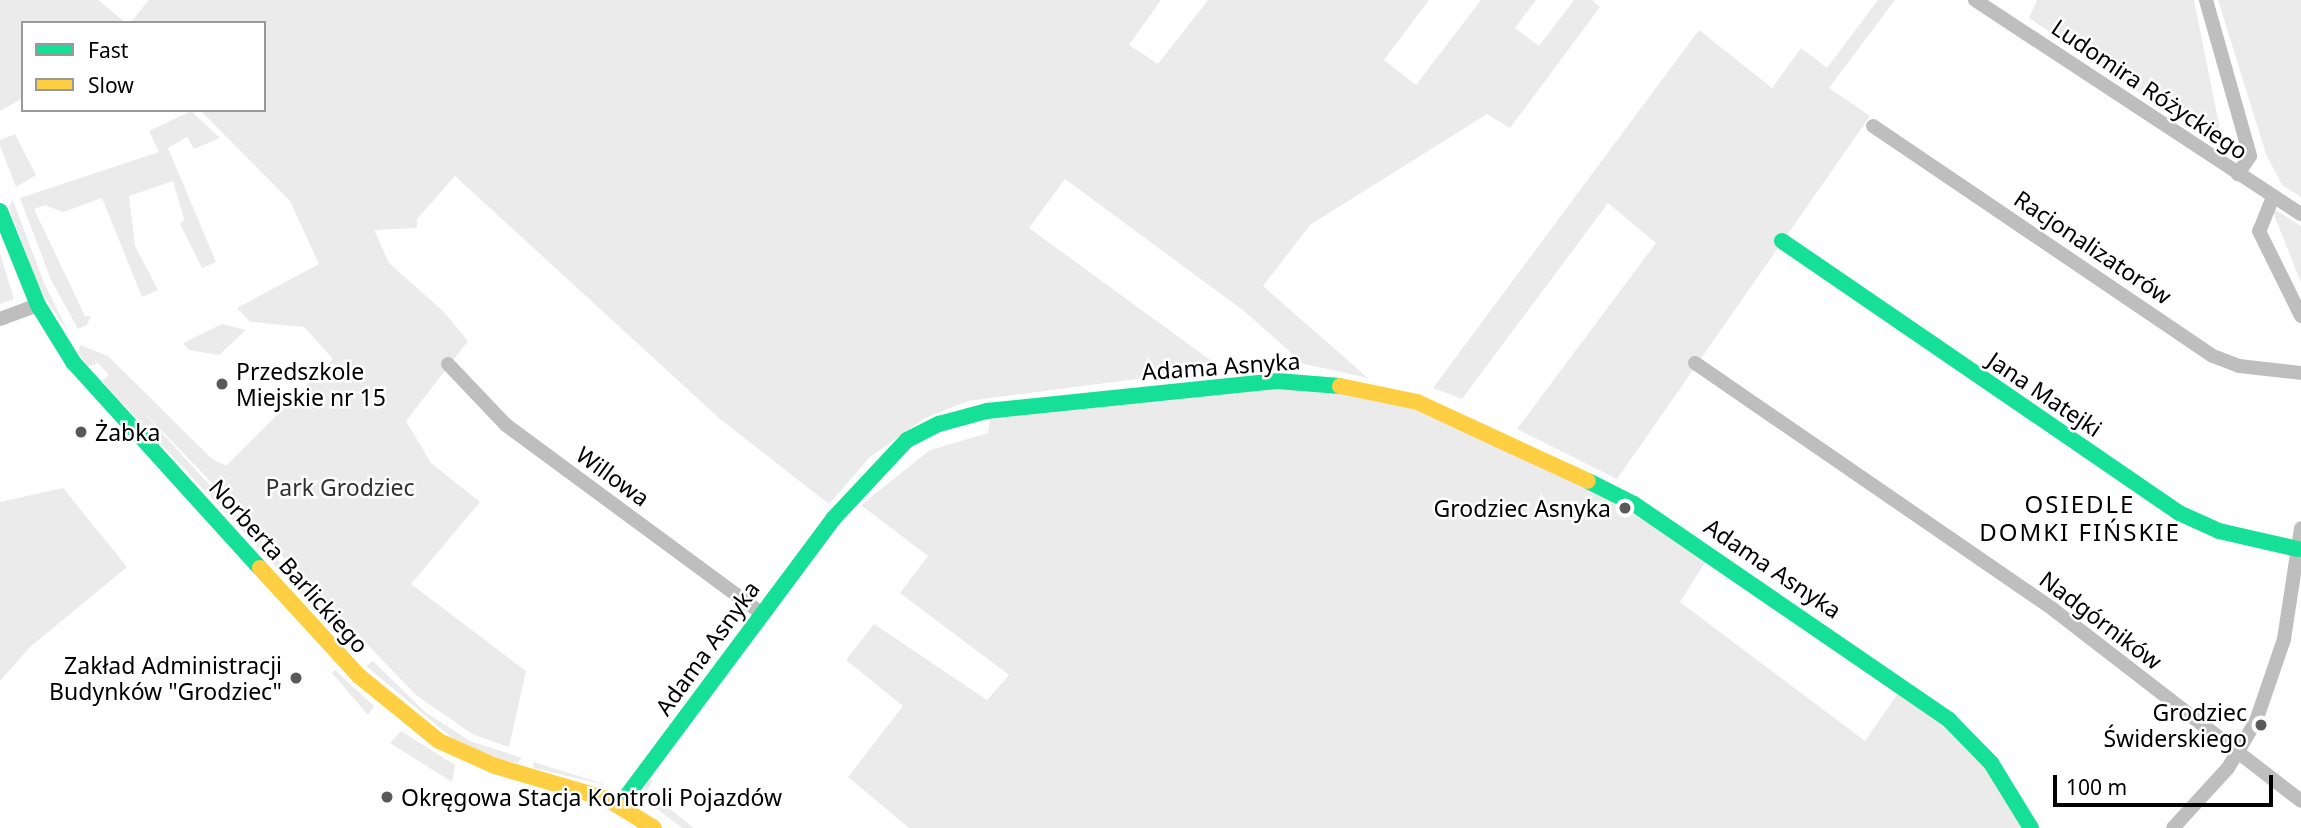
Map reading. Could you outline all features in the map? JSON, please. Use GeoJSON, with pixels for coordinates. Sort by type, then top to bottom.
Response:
{"type":"FeatureCollection","features":[{"type":"Feature","properties":{"kind":"street","name":"Ludomira Różyckiego"},"geometry":{"type":"LineString","coordinates":[[1975,0],[2301,214]]}},
{"type":"Feature","properties":{"kind":"street"},"geometry":{"type":"LineString","coordinates":[[2206,0],[2250,156],[2238,174]]}},
{"type":"Feature","properties":{"kind":"street","name":"Racjonalizatorów"},"geometry":{"type":"LineString","coordinates":[[1873,126],[2213,356],[2239,366],[2301,373]]}},
{"type":"Feature","properties":{"kind":"street"},"geometry":{"type":"LineString","coordinates":[[2273,197],[2259,231],[2301,316]]}},
{"type":"Feature","properties":{"kind":"street","name":"Norberta Barlickiego"},"geometry":{"type":"LineString","coordinates":[[2,221],[38,305],[73,362],[388,703],[439,741],[471,757],[620,805],[654,828]]}},
{"type":"Feature","properties":{"kind":"street","name":"Jana Matejki"},"geometry":{"type":"LineString","coordinates":[[1782,241],[2179,513],[2219,531],[2298,549]]}},
{"type":"Feature","properties":{"kind":"street"},"geometry":{"type":"LineString","coordinates":[[0,319],[38,305]]}},
{"type":"Feature","properties":{"kind":"street","name":"Nadgórników"},"geometry":{"type":"LineString","coordinates":[[1695,363],[2054,610],[2301,801]]}},
{"type":"Feature","properties":{"kind":"street","name":"Willowa"},"geometry":{"type":"LineString","coordinates":[[448,364],[506,425],[761,613]]}},
{"type":"Feature","properties":{"kind":"street","name":"Adama Asnyka"},"geometry":{"type":"LineString","coordinates":[[620,805],[761,613],[875,470],[907,440],[939,424],[987,411],[1179,388],[1277,380],[1354,387],[1458,418],[1669,526],[1949,720],[1991,764],[2031,828]]}},
{"type":"Feature","properties":{"kind":"street"},"geometry":{"type":"LineString","coordinates":[[2174,828],[2237,754],[2273,679],[2301,528]]}},
{"type":"Feature","properties":{"kind":"green space"},"geometry":{"type":"Polygon","coordinates":[[[0,0],[98,0],[124,21],[21,21],[21,99],[0,111],[0,0]]]}},
{"type":"Feature","properties":{"kind":"green space","name":"Park Grodziec"},"geometry":{"type":"Polygon","coordinates":[[[149,0],[1161,0],[1129,45],[1158,64],[1208,0],[1429,0],[1384,60],[1416,85],[1481,0],[1536,0],[1515,28],[1539,46],[1574,0],[1592,0],[1600,7],[1510,128],[1487,114],[1310,225],[1263,286],[1368,378],[1304,364],[1244,311],[1065,179],[1029,228],[1221,368],[968,401],[925,418],[870,457],[829,504],[720,419],[455,176],[417,219],[417,228],[374,230],[389,263],[443,311],[468,341],[406,421],[431,463],[480,502],[411,584],[526,671],[509,747],[472,734],[416,695],[134,402],[326,613],[322,616],[102,381],[109,375],[93,358],[97,364],[88,366],[78,352],[80,345],[108,356],[211,458],[226,466],[333,359],[304,327],[250,322],[237,308],[319,264],[290,201],[202,112],[266,112],[266,21],[132,21],[149,0]]]}},
{"type":"Feature","properties":{"kind":"green space"},"geometry":{"type":"Polygon","coordinates":[[[1878,0],[1895,0],[1829,88],[1870,116],[1617,479],[1517,429],[1656,243],[1608,203],[1462,399],[1433,388],[1699,30],[1772,88],[1801,48],[1827,68],[1878,0]]]}},
{"type":"Feature","properties":{"kind":"green space"},"geometry":{"type":"Polygon","coordinates":[[[2037,0],[2194,0],[2222,139],[2216,144],[2029,18],[2037,0]]]}},
{"type":"Feature","properties":{"kind":"green space"},"geometry":{"type":"Polygon","coordinates":[[[2218,0],[2301,0],[2301,197],[2282,185],[2266,154],[2218,0]]]}},
{"type":"Feature","properties":{"kind":"green space"},"geometry":{"type":"Polygon","coordinates":[[[192,112],[220,138],[194,149],[187,137],[168,148],[216,262],[202,268],[180,224],[184,219],[173,181],[129,196],[135,246],[158,290],[142,297],[102,198],[63,212],[45,205],[34,209],[85,316],[91,316],[87,325],[78,329],[51,280],[20,198],[159,152],[149,131],[192,112]]]}},
{"type":"Feature","properties":{"kind":"green space"},"geometry":{"type":"Polygon","coordinates":[[[15,134],[36,175],[16,187],[0,146],[0,140],[15,134]]]}},
{"type":"Feature","properties":{"kind":"green space"},"geometry":{"type":"Polygon","coordinates":[[[13,200],[44,283],[70,335],[38,287],[9,206],[13,200]]]}},
{"type":"Feature","properties":{"kind":"green space"},"geometry":{"type":"Polygon","coordinates":[[[2271,207],[2301,226],[2301,283],[2271,207]]]}},
{"type":"Feature","properties":{"kind":"green space"},"geometry":{"type":"Polygon","coordinates":[[[0,253],[14,299],[0,304],[0,253]]]}},
{"type":"Feature","properties":{"kind":"green space"},"geometry":{"type":"Polygon","coordinates":[[[222,324],[246,330],[219,355],[189,350],[183,343],[222,324]]]}},
{"type":"Feature","properties":{"kind":"green space"},"geometry":{"type":"Polygon","coordinates":[[[1275,389],[1320,390],[1409,408],[1583,485],[1708,558],[1680,602],[1865,741],[1901,689],[1952,729],[1993,775],[2024,828],[909,828],[848,777],[903,706],[846,660],[874,624],[987,700],[1009,675],[900,593],[928,556],[861,505],[930,450],[988,433],[990,419],[1275,389]]]}},
{"type":"Feature","properties":{"kind":"green space"},"geometry":{"type":"Polygon","coordinates":[[[63,488],[127,567],[30,647],[0,681],[0,502],[63,488]]]}},
{"type":"Feature","properties":{"kind":"green space"},"geometry":{"type":"Polygon","coordinates":[[[373,661],[425,712],[470,741],[522,758],[517,763],[504,761],[457,742],[366,666],[373,661]]]}},
{"type":"Feature","properties":{"kind":"green space"},"geometry":{"type":"Polygon","coordinates":[[[335,670],[374,706],[368,715],[332,673],[335,670]]]}},
{"type":"Feature","properties":{"kind":"green space"},"geometry":{"type":"Polygon","coordinates":[[[401,731],[455,765],[452,782],[390,743],[401,731]]]}},
{"type":"Feature","properties":{"kind":"green space"},"geometry":{"type":"Polygon","coordinates":[[[533,762],[582,777],[609,786],[534,768],[533,762]]]}},
{"type":"Feature","properties":{"kind":"green space"},"geometry":{"type":"Polygon","coordinates":[[[649,779],[653,781],[647,791],[694,828],[682,828],[641,797],[649,779]]]}},
{"type":"Feature","properties":{"kind":"traffic: fast"},"geometry":{"type":"LineString","coordinates":[[0,211],[38,305],[73,362],[260,568]]}},
{"type":"Feature","properties":{"kind":"traffic: fast"},"geometry":{"type":"LineString","coordinates":[[1782,241],[2179,513],[2219,531],[2298,549]]}},
{"type":"Feature","properties":{"kind":"traffic: fast"},"geometry":{"type":"LineString","coordinates":[[620,805],[833,519],[907,440],[939,424],[987,411],[1277,381],[1340,386]]}},
{"type":"Feature","properties":{"kind":"traffic: fast"},"geometry":{"type":"LineString","coordinates":[[1588,481],[1634,504],[1949,720],[1991,763],[2031,828]]}},
{"type":"Feature","properties":{"kind":"traffic: slow"},"geometry":{"type":"LineString","coordinates":[[1340,386],[1417,402],[1588,481]]}},
{"type":"Feature","properties":{"kind":"traffic: slow"},"geometry":{"type":"LineString","coordinates":[[260,568],[359,676],[439,741],[495,766],[607,799],[654,828]]}},
{"type":"Feature","properties":{"kind":"place","name":"Przedszkole Miejskie nr 15"},"geometry":{"type":"Point","coordinates":[222,384]}},
{"type":"Feature","properties":{"kind":"place","name":"Żabka"},"geometry":{"type":"Point","coordinates":[81,432]}},
{"type":"Feature","properties":{"kind":"place","name":"Grodziec Asnyka"},"geometry":{"type":"Point","coordinates":[1625,508]}},
{"type":"Feature","properties":{"kind":"place","name":"Zakład Administracji Budynków \"Grodziec\""},"geometry":{"type":"Point","coordinates":[296,678]}},
{"type":"Feature","properties":{"kind":"place","name":"Grodziec Świderskiego"},"geometry":{"type":"Point","coordinates":[2261,725]}},
{"type":"Feature","properties":{"kind":"place","name":"Okręgowa Stacja Kontroli Pojazdów"},"geometry":{"type":"Point","coordinates":[387,797]}},
{"type":"Feature","properties":{"kind":"district","name":"OSIEDLE DOMKI FIŃSKIE"},"geometry":{"type":"Point","coordinates":[2080,518]}}]}
